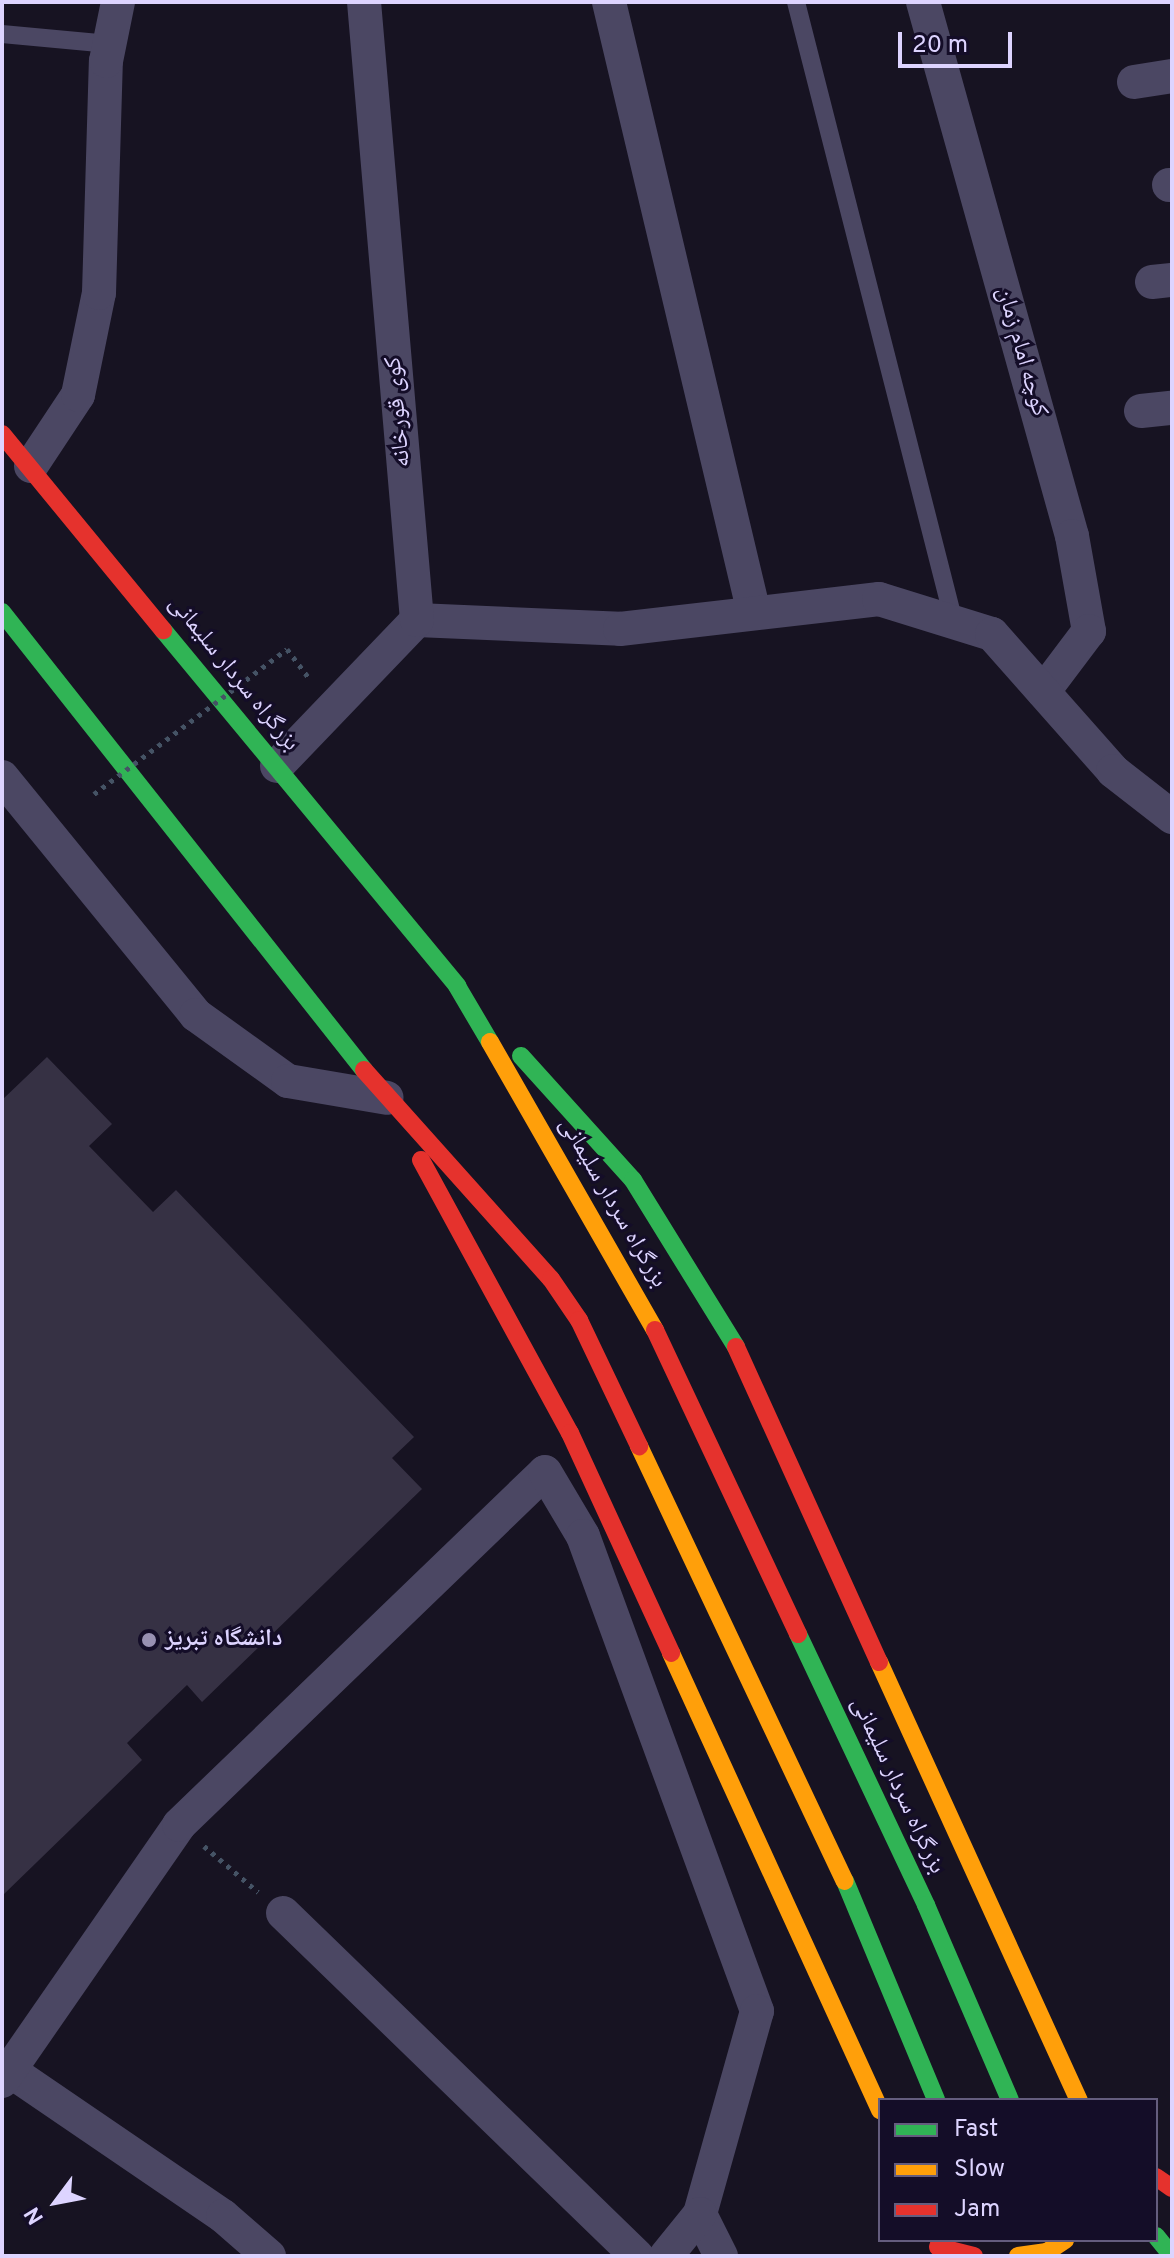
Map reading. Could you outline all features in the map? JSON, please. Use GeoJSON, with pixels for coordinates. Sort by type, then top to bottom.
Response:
{"type":"FeatureCollection","features":[{"type":"Feature","properties":{"kind":"main road","name":"بزرگراه سردار سلیمانی"},"geometry":{"type":"LineString","coordinates":[[2,434],[457,986],[635,1287],[926,1905],[1009,2098]]}},
{"type":"Feature","properties":{"kind":"main road"},"geometry":{"type":"LineString","coordinates":[[2,612],[387,1098],[551,1279],[579,1320],[868,1928],[935,2098]]}},
{"type":"Feature","properties":{"kind":"main road"},"geometry":{"type":"LineString","coordinates":[[457,986],[633,1180],[732,1339],[1078,2098]]}},
{"type":"Feature","properties":{"kind":"main road"},"geometry":{"type":"LineString","coordinates":[[387,1098],[570,1433],[878,2106]]}},
{"type":"Feature","properties":{"kind":"main road"},"geometry":{"type":"LineString","coordinates":[[1158,2238],[1172,2256]]}},
{"type":"Feature","properties":{"kind":"main road"},"geometry":{"type":"LineString","coordinates":[[1018,2256],[1047,2252],[1063,2242]]}},
{"type":"Feature","properties":{"kind":"main road"},"geometry":{"type":"LineString","coordinates":[[938,2248],[974,2256]]}},
{"type":"Feature","properties":{"kind":"street"},"geometry":{"type":"LineString","coordinates":[[31,466],[78,395],[99,293],[110,44],[118,2]]}},
{"type":"Feature","properties":{"kind":"street","name":"کوی قورخانه"},"geometry":{"type":"LineString","coordinates":[[364,2],[417,620]]}},
{"type":"Feature","properties":{"kind":"street"},"geometry":{"type":"LineString","coordinates":[[609,2],[754,613]]}},
{"type":"Feature","properties":{"kind":"street","name":"کوچه امام زمان"},"geometry":{"type":"LineString","coordinates":[[923,2],[1072,536],[1089,631],[1043,692]]}},
{"type":"Feature","properties":{"kind":"street"},"geometry":{"type":"LineString","coordinates":[[1134,82],[1172,76]]}},
{"type":"Feature","properties":{"kind":"street"},"geometry":{"type":"LineString","coordinates":[[277,766],[417,620],[620,629],[879,599],[992,634],[1113,771],[1172,817]]}},
{"type":"Feature","properties":{"kind":"street"},"geometry":{"type":"LineString","coordinates":[[2,777],[196,1015],[288,1081],[387,1098]]}},
{"type":"Feature","properties":{"kind":"street"},"geometry":{"type":"LineString","coordinates":[[269,2256],[223,2216],[5,2076],[179,1825],[545,1472],[583,1536],[757,2011],[700,2214],[666,2256]]}},
{"type":"Feature","properties":{"kind":"street"},"geometry":{"type":"LineString","coordinates":[[283,1913],[637,2256]]}},
{"type":"Feature","properties":{"kind":"street"},"geometry":{"type":"LineString","coordinates":[[700,2214],[721,2256]]}},
{"type":"Feature","properties":{"kind":"lane"},"geometry":{"type":"LineString","coordinates":[[796,2],[954,622]]}},
{"type":"Feature","properties":{"kind":"lane"},"geometry":{"type":"LineString","coordinates":[[2,34],[110,44]]}},
{"type":"Feature","properties":{"kind":"path"},"geometry":{"type":"LineString","coordinates":[[94,794],[287,649]]}},
{"type":"Feature","properties":{"kind":"path"},"geometry":{"type":"LineString","coordinates":[[179,1825],[283,1913]]}},
{"type":"Feature","properties":{"kind":"building","name":"دانشگاه تبریز"},"geometry":{"type":"Polygon","coordinates":[[[47,1057],[112,1124],[89,1146],[153,1212],[176,1190],[414,1437],[392,1458],[422,1489],[202,1702],[187,1685],[127,1743],[142,1760],[2,1896],[2,1100],[47,1057]]]}},
{"type":"Feature","properties":{"kind":"traffic: fast"},"geometry":{"type":"LineString","coordinates":[[2,612],[364,1070]]}},
{"type":"Feature","properties":{"kind":"traffic: fast"},"geometry":{"type":"LineString","coordinates":[[163,630],[457,986],[490,1042]]}},
{"type":"Feature","properties":{"kind":"traffic: fast"},"geometry":{"type":"LineString","coordinates":[[521,1056],[633,1180],[736,1347]]}},
{"type":"Feature","properties":{"kind":"traffic: fast"},"geometry":{"type":"LineString","coordinates":[[798,1634],[926,1905],[1009,2098]]}},
{"type":"Feature","properties":{"kind":"traffic: fast"},"geometry":{"type":"LineString","coordinates":[[845,1881],[935,2098]]}},
{"type":"Feature","properties":{"kind":"traffic: fast"},"geometry":{"type":"LineString","coordinates":[[1158,2238],[1172,2256]]}},
{"type":"Feature","properties":{"kind":"traffic: slow"},"geometry":{"type":"LineString","coordinates":[[490,1042],[655,1330]]}},
{"type":"Feature","properties":{"kind":"traffic: slow"},"geometry":{"type":"LineString","coordinates":[[639,1446],[845,1881]]}},
{"type":"Feature","properties":{"kind":"traffic: slow"},"geometry":{"type":"LineString","coordinates":[[671,1653],[878,2106]]}},
{"type":"Feature","properties":{"kind":"traffic: slow"},"geometry":{"type":"LineString","coordinates":[[879,1662],[1078,2098]]}},
{"type":"Feature","properties":{"kind":"traffic: slow"},"geometry":{"type":"LineString","coordinates":[[1018,2256],[1047,2252],[1062,2242]]}},
{"type":"Feature","properties":{"kind":"traffic: jam"},"geometry":{"type":"LineString","coordinates":[[2,434],[163,630]]}},
{"type":"Feature","properties":{"kind":"traffic: jam"},"geometry":{"type":"LineString","coordinates":[[364,1070],[551,1279],[579,1320],[639,1446]]}},
{"type":"Feature","properties":{"kind":"traffic: jam"},"geometry":{"type":"LineString","coordinates":[[421,1160],[570,1433],[671,1653]]}},
{"type":"Feature","properties":{"kind":"traffic: jam"},"geometry":{"type":"LineString","coordinates":[[655,1330],[798,1634]]}},
{"type":"Feature","properties":{"kind":"traffic: jam"},"geometry":{"type":"LineString","coordinates":[[736,1347],[879,1662]]}},
{"type":"Feature","properties":{"kind":"traffic: jam"},"geometry":{"type":"LineString","coordinates":[[1158,2178],[1172,2188]]}},
{"type":"Feature","properties":{"kind":"traffic: jam"},"geometry":{"type":"LineString","coordinates":[[938,2247],[974,2256]]}},
{"type":"Feature","properties":{"kind":"place","name":"دانشگاه تبریز"},"geometry":{"type":"Point","coordinates":[149,1640]}}]}
